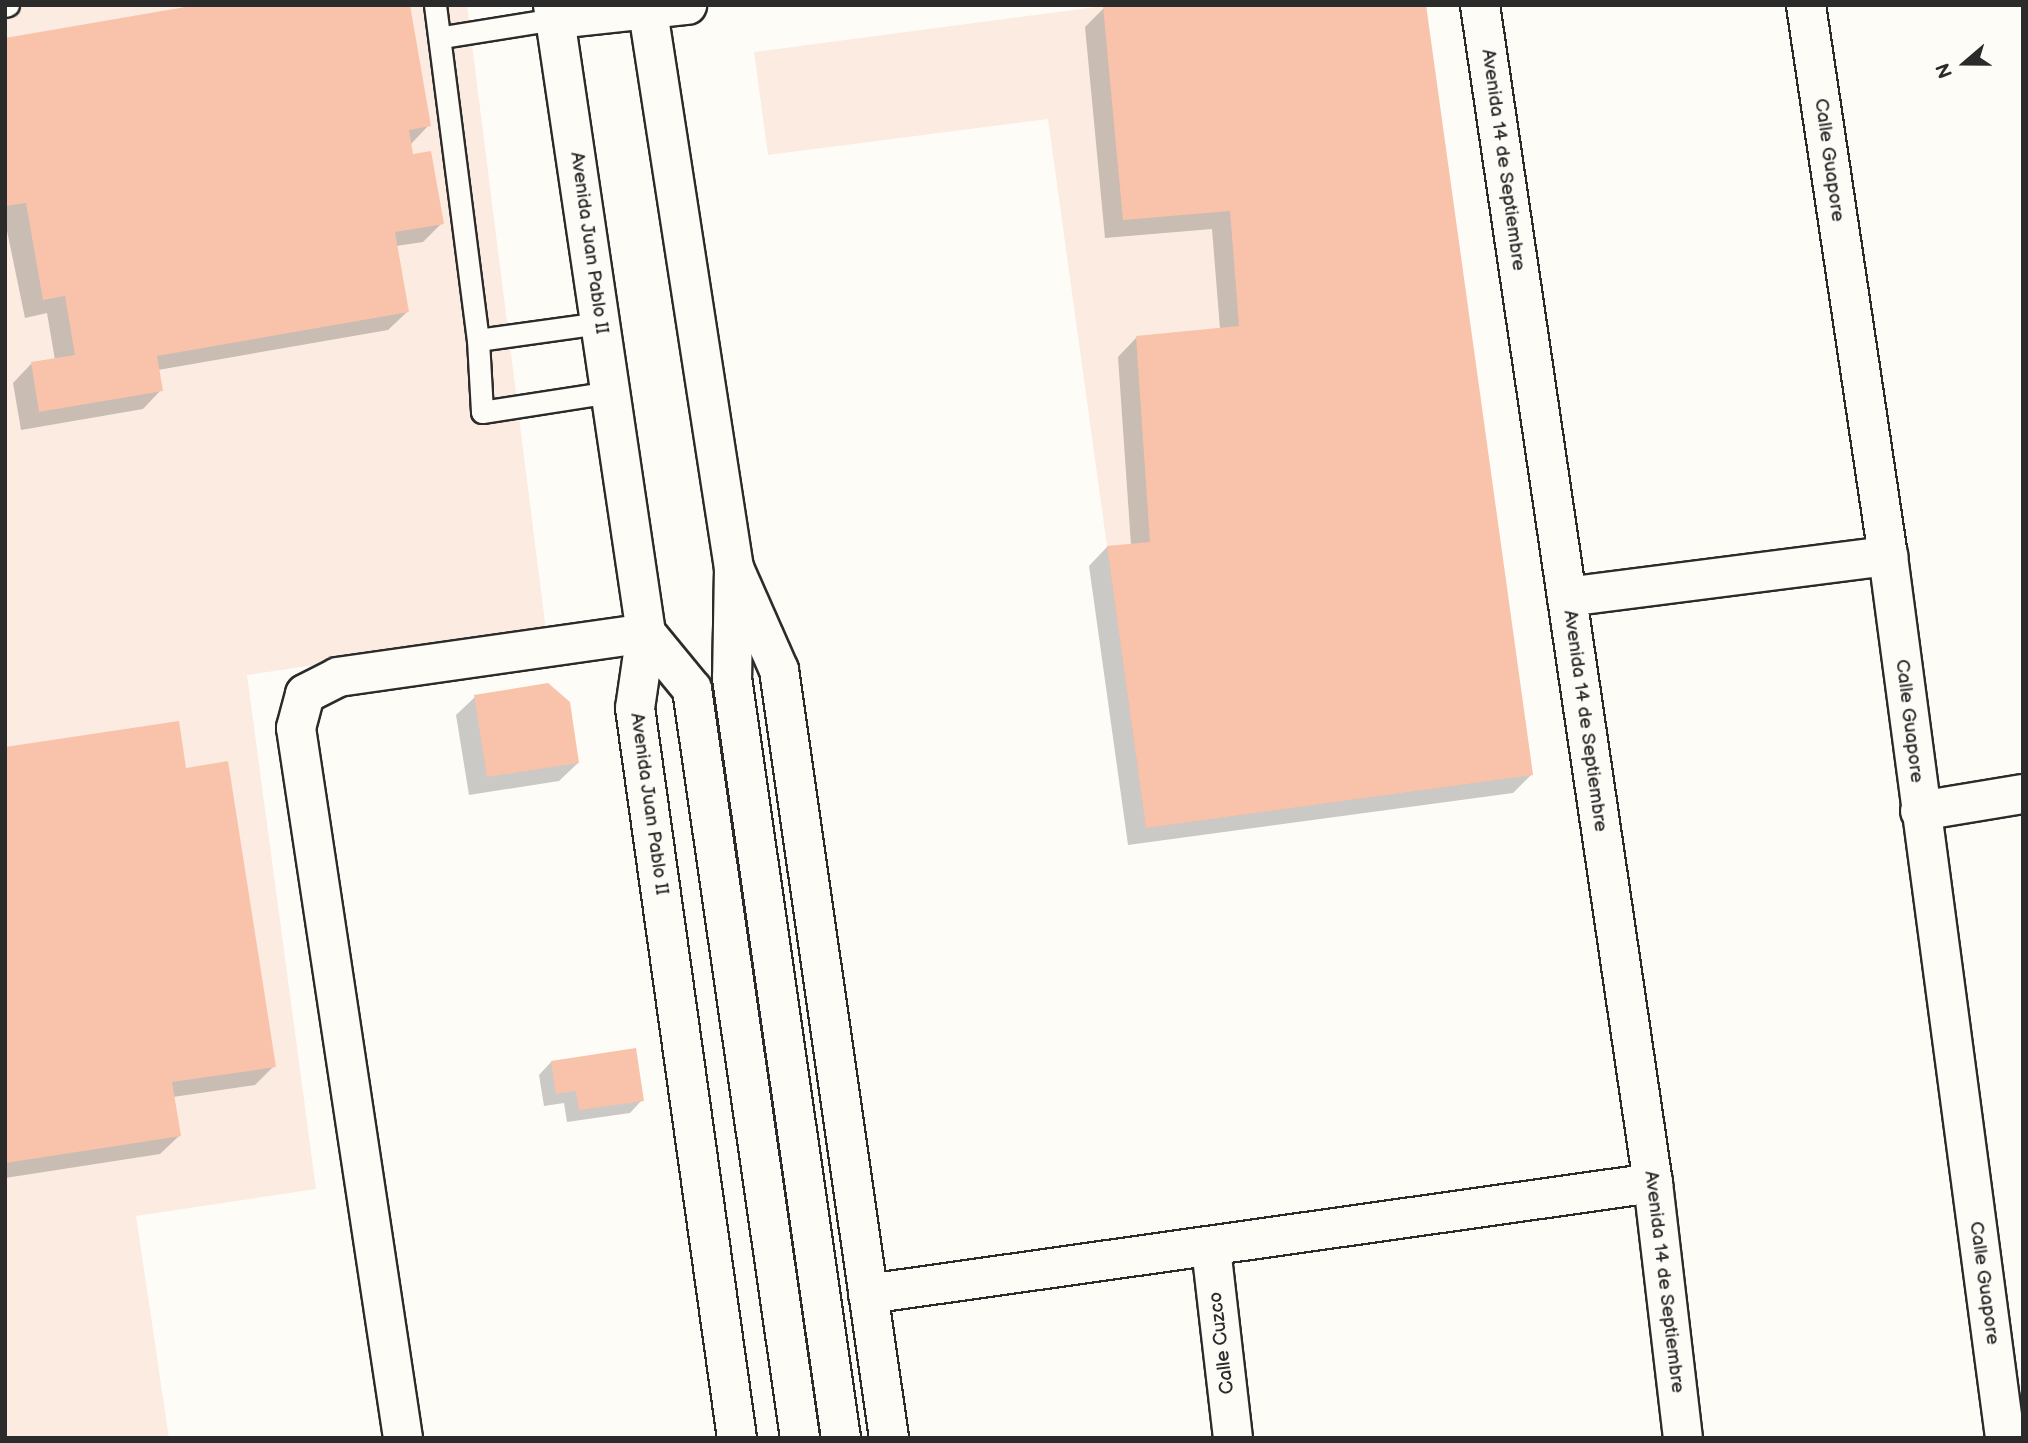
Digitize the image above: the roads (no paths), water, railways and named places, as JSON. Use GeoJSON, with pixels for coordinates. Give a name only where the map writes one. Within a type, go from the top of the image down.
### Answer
{"type":"FeatureCollection","features":[{"type":"Feature","properties":{"kind":"main road"},"geometry":{"type":"LineString","coordinates":[[555,12],[687,5]]}},
{"type":"Feature","properties":{"kind":"main road","name":"Avenida 14 de Septiembre"},"geometry":{"type":"LineString","coordinates":[[1480,5],[1653,1183],[1684,1438]]}},
{"type":"Feature","properties":{"kind":"main road","name":"Calle Guapore"},"geometry":{"type":"LineString","coordinates":[[1806,5],[1888,556],[2005,1438]]}},
{"type":"Feature","properties":{"kind":"main road"},"geometry":{"type":"LineString","coordinates":[[648,8],[734,568],[732,678],[841,1438]]}},
{"type":"Feature","properties":{"kind":"main road","name":"Avenida Juan Pablo II"},"geometry":{"type":"LineString","coordinates":[[555,12],[646,633],[635,708],[737,1438]]}},
{"type":"Feature","properties":{"kind":"main road"},"geometry":{"type":"LineString","coordinates":[[1567,597],[1888,556]]}},
{"type":"Feature","properties":{"kind":"main road"},"geometry":{"type":"LineString","coordinates":[[734,568],[779,670],[889,1438]]}},
{"type":"Feature","properties":{"kind":"main road"},"geometry":{"type":"LineString","coordinates":[[403,1438],[296,728],[305,694],[338,677],[646,633],[692,689],[800,1438]]}},
{"type":"Feature","properties":{"kind":"main road"},"geometry":{"type":"LineString","coordinates":[[1920,811],[2023,794]]}},
{"type":"Feature","properties":{"kind":"main road"},"geometry":{"type":"LineString","coordinates":[[868,1294],[1211,1248],[1653,1183]]}},
{"type":"Feature","properties":{"kind":"main road","name":"Calle Cuzco"},"geometry":{"type":"LineString","coordinates":[[1211,1248],[1233,1438]]}},
{"type":"Feature","properties":{"kind":"lane"},"geometry":{"type":"LineString","coordinates":[[435,5],[443,37],[478,340],[482,412],[611,392]]}},
{"type":"Feature","properties":{"kind":"lane"},"geometry":{"type":"LineString","coordinates":[[443,37],[555,12]]}},
{"type":"Feature","properties":{"kind":"lane"},"geometry":{"type":"LineString","coordinates":[[478,340],[601,323]]}}]}
